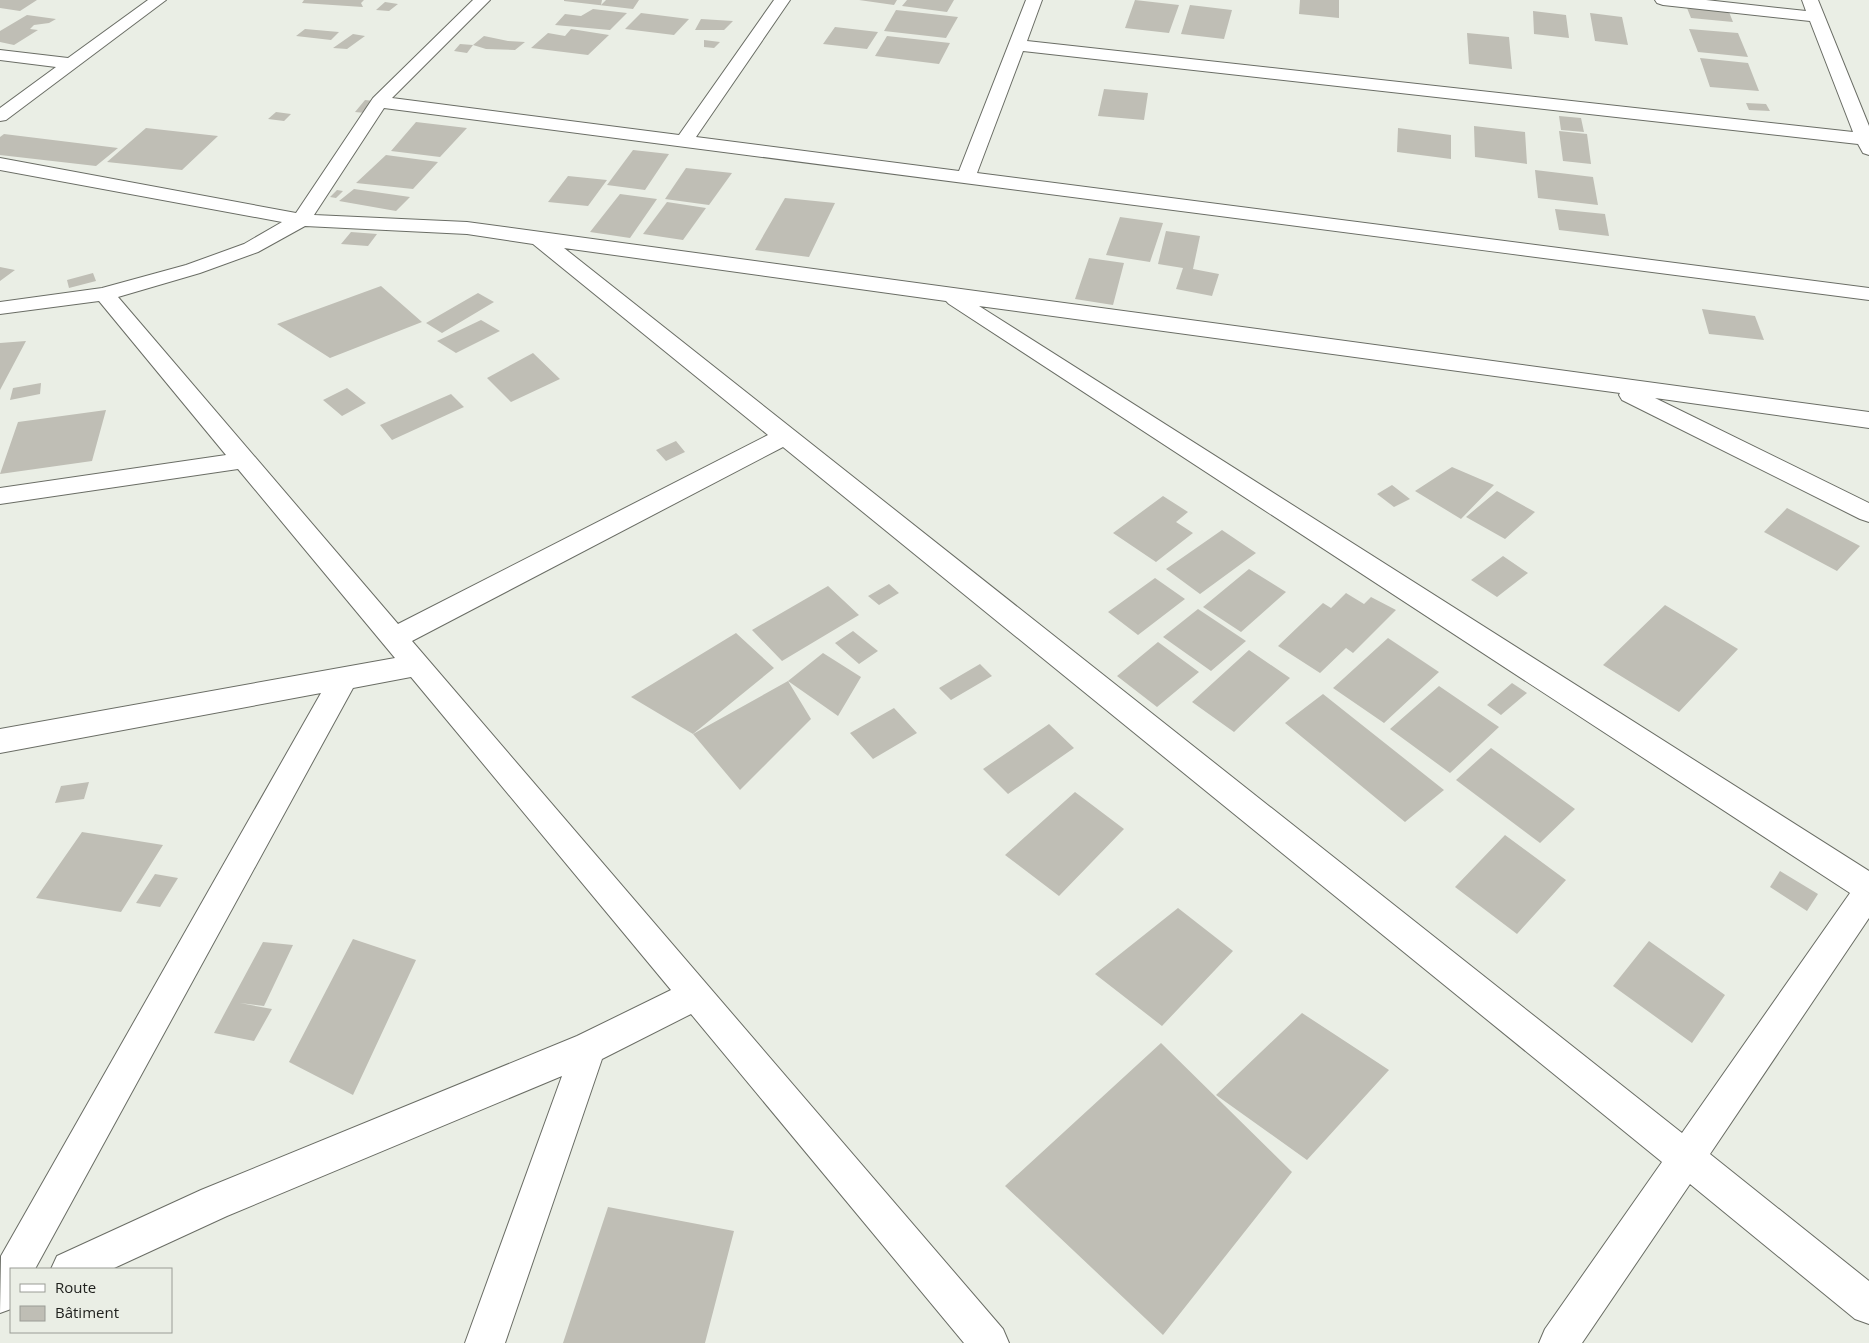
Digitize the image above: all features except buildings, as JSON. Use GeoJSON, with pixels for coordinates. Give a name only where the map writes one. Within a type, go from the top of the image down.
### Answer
{"type":"FeatureCollection","features":[{"type":"Feature","properties":{"kind":"street"},"geometry":{"type":"LineString","coordinates":[[0,116],[158,0]]}},
{"type":"Feature","properties":{"kind":"street"},"geometry":{"type":"LineString","coordinates":[[0,308],[104,294],[193,269],[251,248],[301,220],[379,102],[482,0]]}},
{"type":"Feature","properties":{"kind":"street"},"geometry":{"type":"LineString","coordinates":[[684,141],[782,0]]}},
{"type":"Feature","properties":{"kind":"street"},"geometry":{"type":"LineString","coordinates":[[966,178],[1034,0]]}},
{"type":"Feature","properties":{"kind":"street"},"geometry":{"type":"LineString","coordinates":[[1663,0],[1817,17]]}},
{"type":"Feature","properties":{"kind":"street"},"geometry":{"type":"LineString","coordinates":[[1016,45],[1867,144],[1810,0]]}},
{"type":"Feature","properties":{"kind":"street"},"geometry":{"type":"LineString","coordinates":[[0,55],[72,64]]}},
{"type":"Feature","properties":{"kind":"street"},"geometry":{"type":"LineString","coordinates":[[379,102],[1869,294]]}},
{"type":"Feature","properties":{"kind":"street"},"geometry":{"type":"LineString","coordinates":[[0,164],[301,220],[467,228],[1869,420]]}},
{"type":"Feature","properties":{"kind":"street"},"geometry":{"type":"LineString","coordinates":[[539,238],[1869,1305]]}},
{"type":"Feature","properties":{"kind":"street"},"geometry":{"type":"LineString","coordinates":[[104,294],[988,1343]]}},
{"type":"Feature","properties":{"kind":"street"},"geometry":{"type":"LineString","coordinates":[[949,295],[1869,888]]}},
{"type":"Feature","properties":{"kind":"street"},"geometry":{"type":"LineString","coordinates":[[1609,384],[1869,513]]}},
{"type":"Feature","properties":{"kind":"street"},"geometry":{"type":"LineString","coordinates":[[394,638],[785,436]]}},
{"type":"Feature","properties":{"kind":"street"},"geometry":{"type":"LineString","coordinates":[[0,496],[244,460]]}},
{"type":"Feature","properties":{"kind":"street"},"geometry":{"type":"LineString","coordinates":[[0,741],[418,665]]}},
{"type":"Feature","properties":{"kind":"street"},"geometry":{"type":"LineString","coordinates":[[15,1268],[344,678]]}},
{"type":"Feature","properties":{"kind":"street"},"geometry":{"type":"LineString","coordinates":[[1559,1343],[1869,892]]}},
{"type":"Feature","properties":{"kind":"street"},"geometry":{"type":"LineString","coordinates":[[72,1268],[214,1203],[589,1048],[695,995]]}},
{"type":"Feature","properties":{"kind":"street"},"geometry":{"type":"LineString","coordinates":[[485,1343],[589,1048]]}},
{"type":"Feature","properties":{"kind":"street"},"geometry":{"type":"LineString","coordinates":[[0,1294],[10,1276]]}}]}
